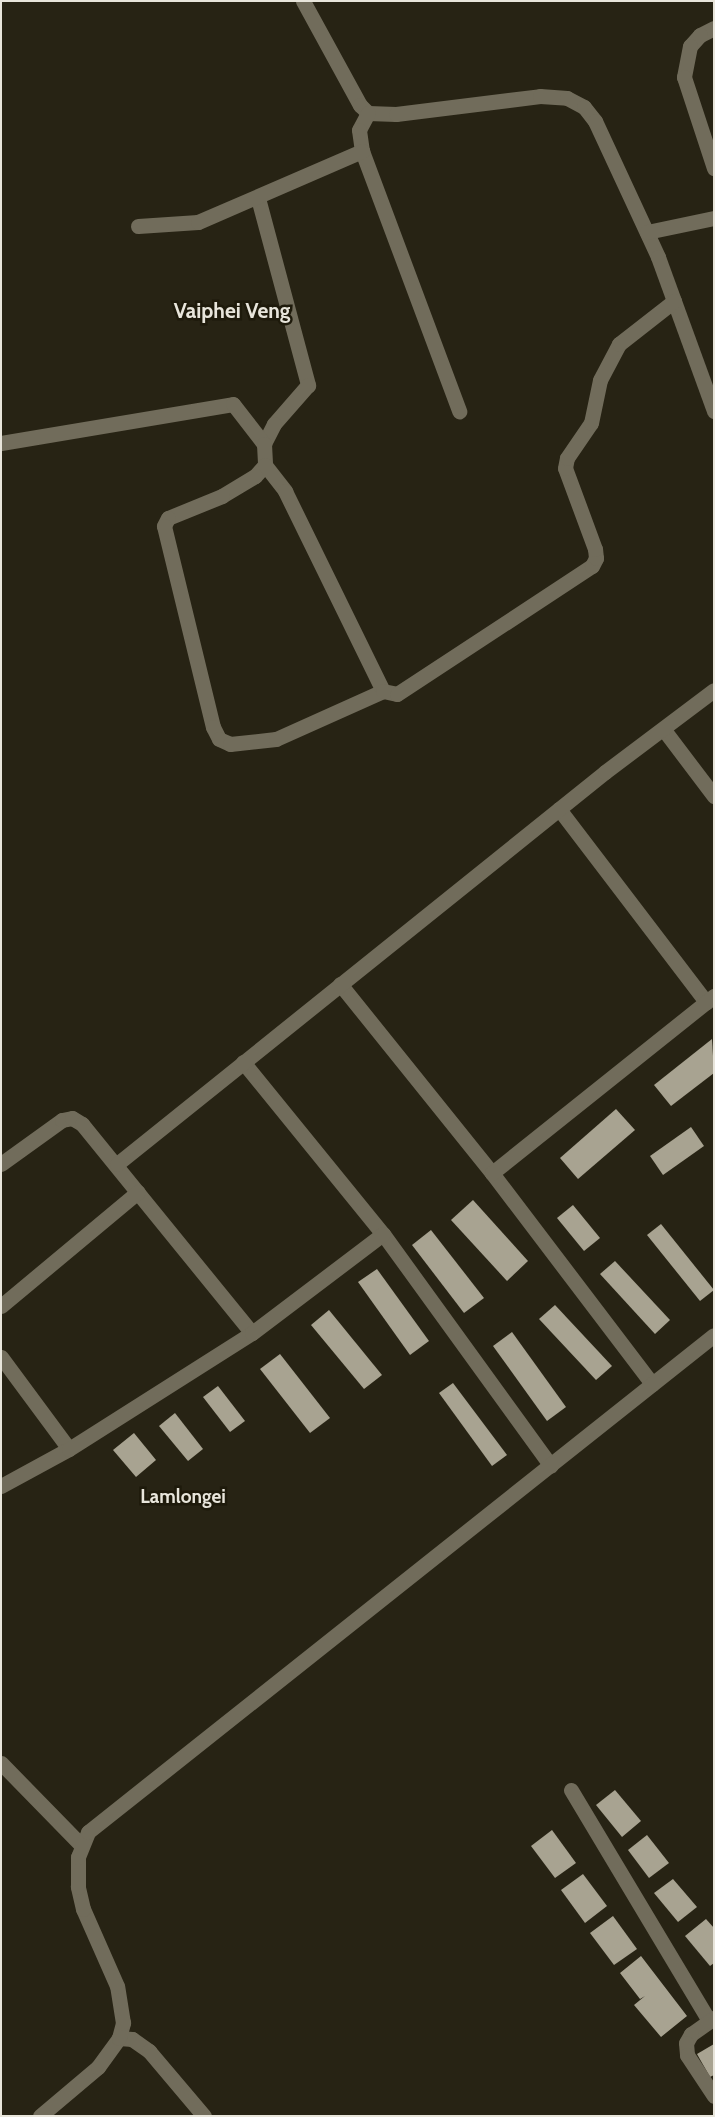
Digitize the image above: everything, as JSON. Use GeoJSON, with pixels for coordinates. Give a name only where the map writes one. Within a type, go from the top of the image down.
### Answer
{"type":"FeatureCollection","features":[{"type":"Feature","properties":{"kind":"street"},"geometry":{"type":"LineString","coordinates":[[304,1],[360,105],[368,113],[396,114],[540,96],[567,98],[584,107],[596,121],[647,232],[714,410]]}},
{"type":"Feature","properties":{"kind":"street"},"geometry":{"type":"LineString","coordinates":[[714,28],[700,35],[690,46],[684,77],[714,168]]}},
{"type":"Feature","properties":{"kind":"street"},"geometry":{"type":"LineString","coordinates":[[368,113],[359,130],[362,151],[459,411]]}},
{"type":"Feature","properties":{"kind":"street"},"geometry":{"type":"LineString","coordinates":[[138,226],[198,222],[258,198],[362,151]]}},
{"type":"Feature","properties":{"kind":"street"},"geometry":{"type":"LineString","coordinates":[[258,198],[308,386],[274,424],[264,444],[265,465],[285,491],[382,691]]}},
{"type":"Feature","properties":{"kind":"street"},"geometry":{"type":"LineString","coordinates":[[647,232],[714,218]]}},
{"type":"Feature","properties":{"kind":"street"},"geometry":{"type":"LineString","coordinates":[[265,465],[255,476],[222,496],[172,516],[165,522],[165,537],[213,727],[219,739],[230,744],[276,739],[382,691],[397,694],[420,682],[592,566],[596,558],[595,549],[565,468],[567,458],[592,423],[600,380],[619,344],[674,301]]}},
{"type":"Feature","properties":{"kind":"street"},"geometry":{"type":"LineString","coordinates":[[1,443],[233,404],[264,444]]}},
{"type":"Feature","properties":{"kind":"street"},"geometry":{"type":"LineString","coordinates":[[117,1164],[559,809],[714,690]]}},
{"type":"Feature","properties":{"kind":"street"},"geometry":{"type":"LineString","coordinates":[[664,730],[714,796]]}},
{"type":"Feature","properties":{"kind":"street"},"geometry":{"type":"LineString","coordinates":[[492,1174],[710,999],[559,809]]}},
{"type":"Feature","properties":{"kind":"street"},"geometry":{"type":"LineString","coordinates":[[340,984],[492,1174],[652,1384]]}},
{"type":"Feature","properties":{"kind":"street"},"geometry":{"type":"LineString","coordinates":[[243,1062],[383,1234],[551,1466]]}},
{"type":"Feature","properties":{"kind":"street"},"geometry":{"type":"LineString","coordinates":[[1,1164],[62,1120],[72,1118],[82,1124],[117,1164],[252,1333]]}},
{"type":"Feature","properties":{"kind":"street"},"geometry":{"type":"LineString","coordinates":[[1,1306],[138,1192]]}},
{"type":"Feature","properties":{"kind":"street"},"geometry":{"type":"LineString","coordinates":[[1,1486],[69,1449],[252,1333],[383,1234]]}},
{"type":"Feature","properties":{"kind":"street"},"geometry":{"type":"LineString","coordinates":[[40,2116],[98,2067],[119,2038],[123,2023],[117,1986],[83,1909],[78,1887],[81,1845],[99,1821],[551,1466],[714,1335]]}},
{"type":"Feature","properties":{"kind":"street"},"geometry":{"type":"LineString","coordinates":[[1,1357],[69,1449]]}},
{"type":"Feature","properties":{"kind":"street"},"geometry":{"type":"LineString","coordinates":[[1,1763],[81,1845]]}},
{"type":"Feature","properties":{"kind":"street"},"geometry":{"type":"LineString","coordinates":[[571,1790],[711,2019],[691,2034],[686,2043],[687,2055],[714,2096]]}},
{"type":"Feature","properties":{"kind":"street"},"geometry":{"type":"LineString","coordinates":[[119,2038],[132,2039],[150,2051],[204,2116]]}},
{"type":"Feature","properties":{"kind":"building"},"geometry":{"type":"Polygon","coordinates":[[[712,1039],[714,1073],[671,1106],[654,1085],[712,1039]]]}},
{"type":"Feature","properties":{"kind":"building"},"geometry":{"type":"Polygon","coordinates":[[[616,1109],[635,1130],[578,1179],[560,1158],[616,1109]]]}},
{"type":"Feature","properties":{"kind":"building"},"geometry":{"type":"Polygon","coordinates":[[[691,1127],[704,1146],[663,1175],[650,1156],[691,1127]]]}},
{"type":"Feature","properties":{"kind":"building"},"geometry":{"type":"Polygon","coordinates":[[[473,1200],[528,1261],[507,1281],[451,1220],[473,1200]]]}},
{"type":"Feature","properties":{"kind":"building"},"geometry":{"type":"Polygon","coordinates":[[[573,1205],[600,1238],[584,1251],[557,1218],[573,1205]]]}},
{"type":"Feature","properties":{"kind":"building"},"geometry":{"type":"Polygon","coordinates":[[[661,1224],[714,1290],[700,1301],[647,1235],[661,1224]]]}},
{"type":"Feature","properties":{"kind":"building"},"geometry":{"type":"Polygon","coordinates":[[[431,1230],[484,1298],[464,1313],[412,1245],[431,1230]]]}},
{"type":"Feature","properties":{"kind":"building"},"geometry":{"type":"Polygon","coordinates":[[[615,1261],[670,1320],[655,1334],[600,1274],[615,1261]]]}},
{"type":"Feature","properties":{"kind":"building"},"geometry":{"type":"Polygon","coordinates":[[[377,1269],[429,1341],[410,1355],[358,1282],[377,1269]]]}},
{"type":"Feature","properties":{"kind":"building"},"geometry":{"type":"Polygon","coordinates":[[[555,1305],[612,1366],[596,1380],[539,1319],[555,1305]]]}},
{"type":"Feature","properties":{"kind":"building"},"geometry":{"type":"Polygon","coordinates":[[[329,1310],[382,1375],[364,1389],[311,1325],[329,1310]]]}},
{"type":"Feature","properties":{"kind":"building"},"geometry":{"type":"Polygon","coordinates":[[[512,1332],[566,1407],[547,1421],[493,1346],[512,1332]]]}},
{"type":"Feature","properties":{"kind":"building"},"geometry":{"type":"Polygon","coordinates":[[[280,1354],[330,1418],[310,1433],[260,1369],[280,1354]]]}},
{"type":"Feature","properties":{"kind":"building"},"geometry":{"type":"Polygon","coordinates":[[[453,1383],[507,1455],[492,1466],[439,1393],[453,1383]]]}},
{"type":"Feature","properties":{"kind":"building"},"geometry":{"type":"Polygon","coordinates":[[[218,1386],[245,1421],[230,1432],[203,1397],[218,1386]]]}},
{"type":"Feature","properties":{"kind":"building"},"geometry":{"type":"Polygon","coordinates":[[[175,1413],[203,1449],[188,1461],[159,1426],[175,1413]]]}},
{"type":"Feature","properties":{"kind":"building"},"geometry":{"type":"Polygon","coordinates":[[[134,1433],[156,1460],[136,1477],[113,1450],[134,1433]]]}},
{"type":"Feature","properties":{"kind":"building"},"geometry":{"type":"Polygon","coordinates":[[[615,1790],[641,1821],[622,1837],[596,1805],[615,1790]]]}},
{"type":"Feature","properties":{"kind":"building"},"geometry":{"type":"Polygon","coordinates":[[[552,1830],[576,1863],[555,1878],[531,1846],[552,1830]]]}},
{"type":"Feature","properties":{"kind":"building"},"geometry":{"type":"Polygon","coordinates":[[[647,1835],[669,1863],[649,1878],[628,1850],[647,1835]]]}},
{"type":"Feature","properties":{"kind":"building"},"geometry":{"type":"Polygon","coordinates":[[[583,1874],[607,1906],[585,1923],[561,1890],[583,1874]]]}},
{"type":"Feature","properties":{"kind":"building"},"geometry":{"type":"Polygon","coordinates":[[[673,1879],[697,1907],[678,1922],[654,1893],[673,1879]]]}},
{"type":"Feature","properties":{"kind":"building"},"geometry":{"type":"Polygon","coordinates":[[[613,1916],[637,1949],[614,1965],[590,1933],[613,1916]]]}},
{"type":"Feature","properties":{"kind":"building"},"geometry":{"type":"Polygon","coordinates":[[[706,1919],[714,1928],[714,1963],[710,1966],[685,1936],[706,1919]]]}},
{"type":"Feature","properties":{"kind":"building"},"geometry":{"type":"Polygon","coordinates":[[[641,1956],[687,2016],[661,2037],[634,2005],[645,1996],[640,1999],[620,1973],[641,1956]]]}},
{"type":"Feature","properties":{"kind":"building"},"geometry":{"type":"Polygon","coordinates":[[[714,2044],[714,2075],[710,2077],[697,2054],[714,2044]]]}},
{"type":"Feature","properties":{"kind":"district","name":"Vaiphei Veng"},"geometry":{"type":"Point","coordinates":[232,311]}},
{"type":"Feature","properties":{"kind":"district","name":"Lamlongei"},"geometry":{"type":"Point","coordinates":[183,1497]}}]}
